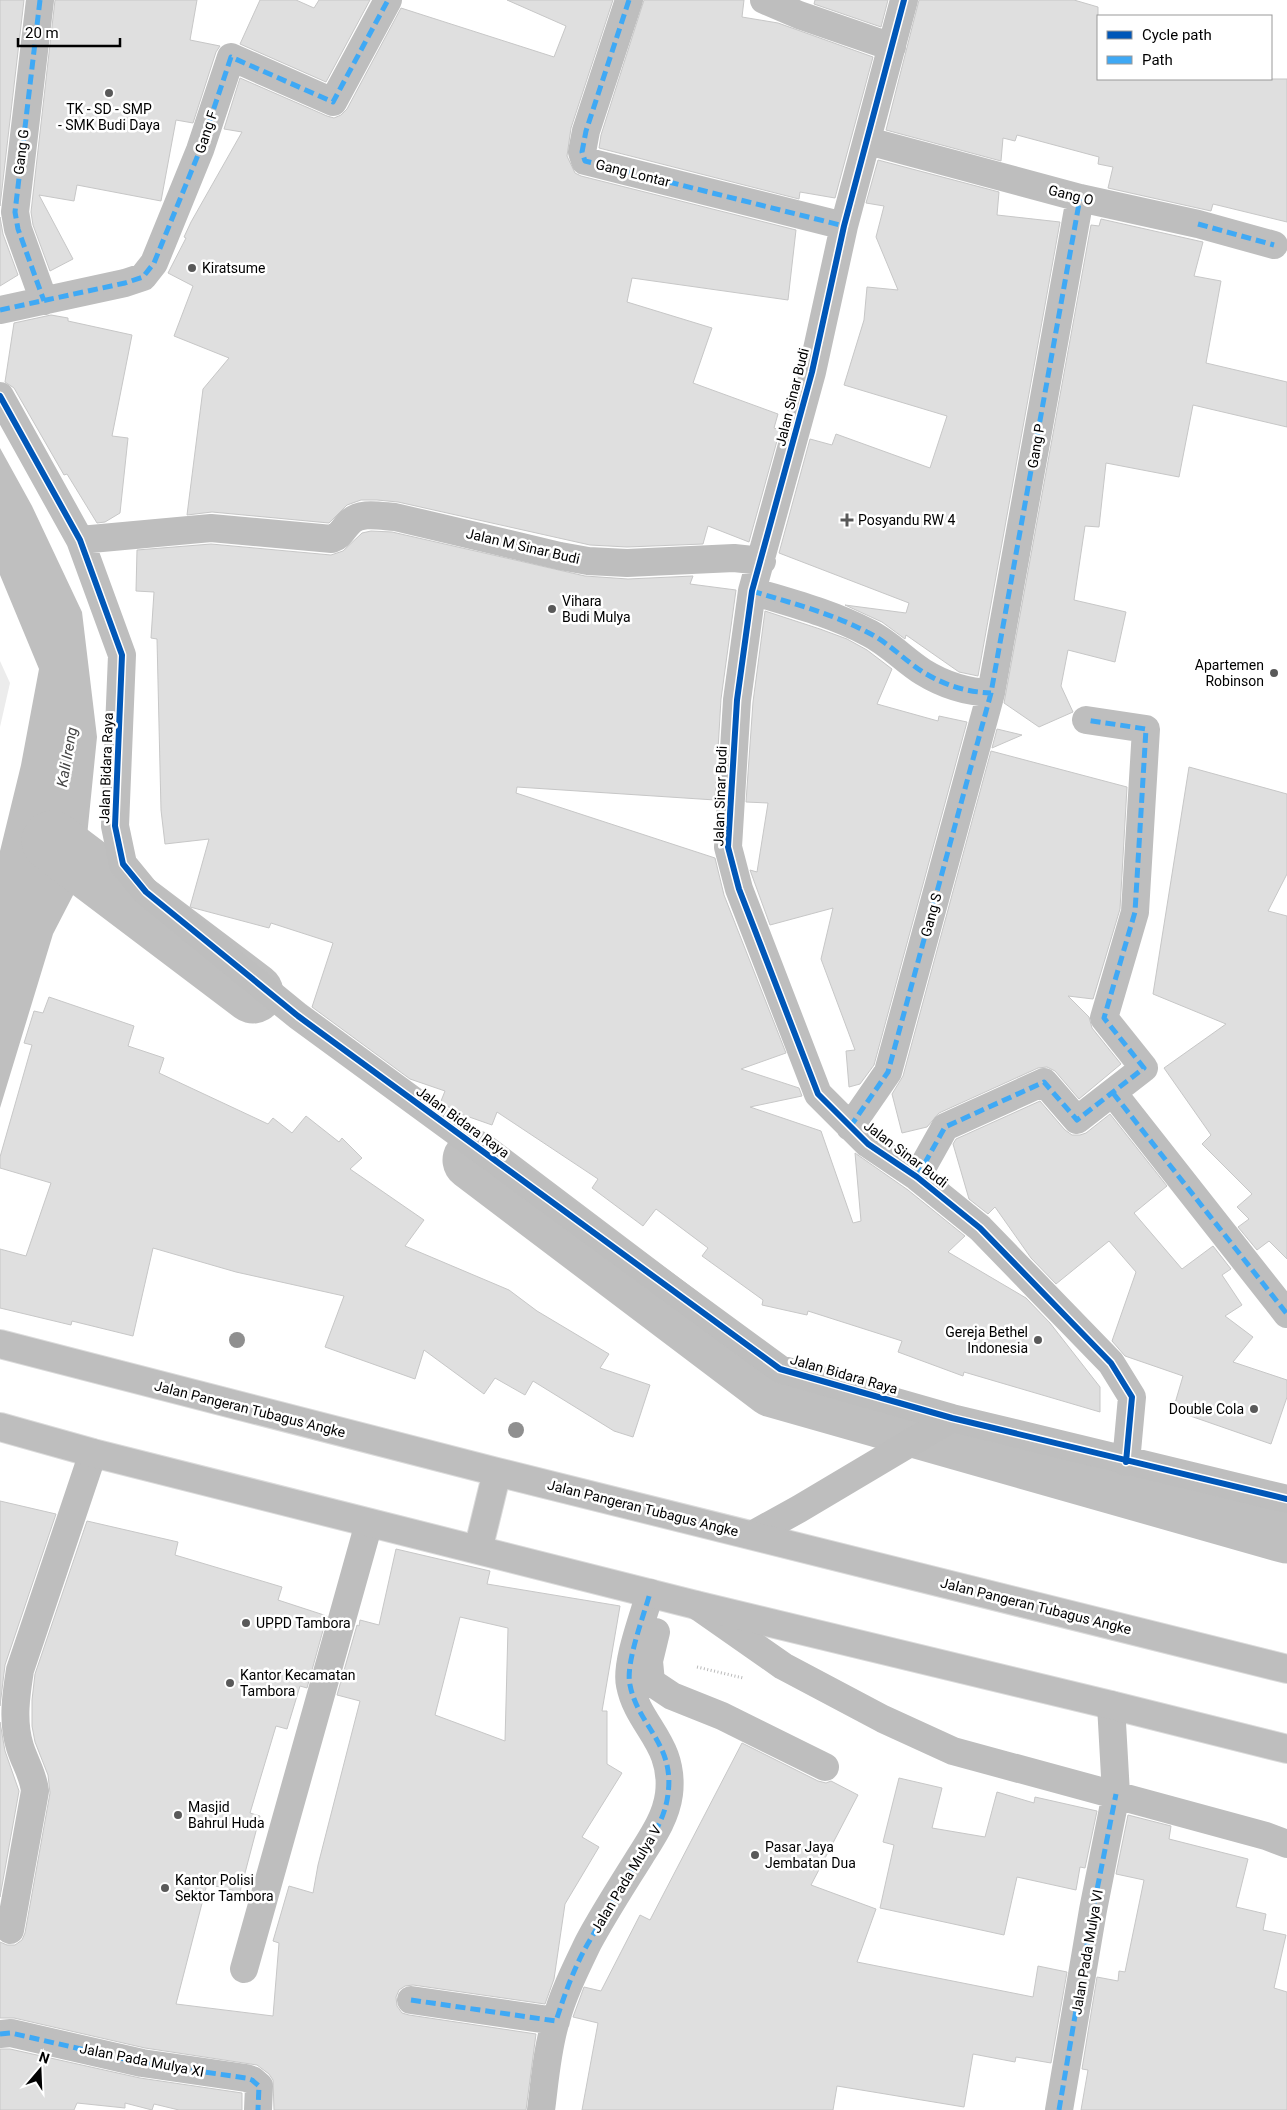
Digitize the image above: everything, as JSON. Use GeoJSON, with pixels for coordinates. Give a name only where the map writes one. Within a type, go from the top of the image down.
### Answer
{"type":"FeatureCollection","features":[{"type":"Feature","properties":{"kind":"street","name":"Gang G"},"geometry":{"type":"LineString","coordinates":[[40,0],[15,212],[18,229],[44,300]]}},
{"type":"Feature","properties":{"kind":"street","name":"Gang F"},"geometry":{"type":"LineString","coordinates":[[0,310],[143,277],[154,263],[200,150],[231,57],[333,102],[388,0]]}},
{"type":"Feature","properties":{"kind":"street","name":"Gang Lontar"},"geometry":{"type":"LineString","coordinates":[[629,0],[586,131],[582,152],[586,160],[844,226]]}},
{"type":"Feature","properties":{"kind":"street"},"geometry":{"type":"LineString","coordinates":[[764,0],[799,16],[892,47]]}},
{"type":"Feature","properties":{"kind":"street","name":"Jalan Sinar Budi"},"geometry":{"type":"LineString","coordinates":[[904,0],[844,226],[812,372],[752,592],[737,700],[728,847],[739,889],[818,1094],[868,1144],[917,1177],[980,1228],[1112,1364],[1132,1397],[1126,1462]]}},
{"type":"Feature","properties":{"kind":"street","name":"Gang O"},"geometry":{"type":"LineString","coordinates":[[868,141],[1080,198],[1198,224],[1274,245]]}},
{"type":"Feature","properties":{"kind":"street","name":"Gang P"},"geometry":{"type":"LineString","coordinates":[[991,693],[1080,198]]}},
{"type":"Feature","properties":{"kind":"street","name":"Jalan Bidara Raya"},"geometry":{"type":"LineString","coordinates":[[0,396],[80,540],[122,655],[115,826],[123,864],[146,892],[298,1016],[780,1369],[943,1423],[1287,1499]]}},
{"type":"Feature","properties":{"kind":"street","name":"Jalan M Sinar Budi"},"geometry":{"type":"LineString","coordinates":[[80,540],[212,528],[325,538],[337,537],[350,522],[362,516],[395,517],[588,561],[627,563],[734,558],[762,561]]}},
{"type":"Feature","properties":{"kind":"street"},"geometry":{"type":"LineString","coordinates":[[752,592],[834,617],[869,632],[922,672],[947,685],[969,691],[991,693]]}},
{"type":"Feature","properties":{"kind":"street","name":"Gang S"},"geometry":{"type":"LineString","coordinates":[[850,1127],[888,1072],[991,693]]}},
{"type":"Feature","properties":{"kind":"street"},"geometry":{"type":"LineString","coordinates":[[917,1177],[945,1127],[1044,1082],[1077,1120],[1144,1068],[1104,1018],[1135,912],[1146,729],[1086,720]]}},
{"type":"Feature","properties":{"kind":"street"},"geometry":{"type":"LineString","coordinates":[[1113,1093],[1287,1314]]}},
{"type":"Feature","properties":{"kind":"street","name":"Jalan Pangeran Tubagus Angke"},"geometry":{"type":"LineString","coordinates":[[0,1344],[498,1472],[1287,1668]]}},
{"type":"Feature","properties":{"kind":"street"},"geometry":{"type":"LineString","coordinates":[[752,1535],[943,1423]]}},
{"type":"Feature","properties":{"kind":"street"},"geometry":{"type":"LineString","coordinates":[[0,1427],[696,1605],[1287,1749]]}},
{"type":"Feature","properties":{"kind":"street"},"geometry":{"type":"LineString","coordinates":[[10,1930],[35,1791],[34,1778],[20,1746],[15,1698],[20,1670],[93,1452]]}},
{"type":"Feature","properties":{"kind":"street"},"geometry":{"type":"LineString","coordinates":[[478,1550],[498,1472]]}},
{"type":"Feature","properties":{"kind":"street"},"geometry":{"type":"LineString","coordinates":[[244,1969],[370,1523]]}},
{"type":"Feature","properties":{"kind":"street"},"geometry":{"type":"LineString","coordinates":[[658,1595],[648,1661],[651,1682],[672,1696],[722,1716],[825,1768]]}},
{"type":"Feature","properties":{"kind":"street","name":"Jalan Pada Mulya V"},"geometry":{"type":"LineString","coordinates":[[541,2110],[556,2021],[568,1986],[589,1942],[662,1821],[668,1794],[668,1768],[660,1742],[636,1703],[629,1684],[631,1662],[658,1595]]}},
{"type":"Feature","properties":{"kind":"street"},"geometry":{"type":"LineString","coordinates":[[696,1605],[783,1666],[883,1719],[954,1751],[1116,1794],[1266,1836],[1287,1844]]}},
{"type":"Feature","properties":{"kind":"street","name":"Jalan Pada Mulya VI"},"geometry":{"type":"LineString","coordinates":[[1059,2110],[1093,1910],[1116,1794],[1111,1705]]}},
{"type":"Feature","properties":{"kind":"street"},"geometry":{"type":"LineString","coordinates":[[411,2000],[556,2021]]}},
{"type":"Feature","properties":{"kind":"street","name":"Jalan Pada Mulya XI"},"geometry":{"type":"LineString","coordinates":[[0,2034],[11,2033],[142,2063],[246,2078],[252,2080],[258,2086],[258,2110]]}},
{"type":"Feature","properties":{"kind":"path"},"geometry":{"type":"LineString","coordinates":[[697,1667],[745,1678]]}},
{"type":"Feature","properties":{"kind":"shaded area"},"geometry":{"type":"Polygon","coordinates":[[[0,661],[10,683],[0,727],[0,661]]]}},
{"type":"Feature","properties":{"kind":"water","name":"Kali Ireng"},"geometry":{"type":"Polygon","coordinates":[[[0,448],[32,506],[82,612],[97,737],[83,876],[53,934],[0,1108],[0,851],[21,765],[39,669],[0,575],[0,448]]]}},
{"type":"Feature","properties":{"kind":"building"},"geometry":{"type":"Polygon","coordinates":[[[0,0],[24,0],[0,206],[0,0]]]}},
{"type":"Feature","properties":{"kind":"building","name":"TK - SD - SMP - SMK Budi Daya"},"geometry":{"type":"Polygon","coordinates":[[[55,0],[197,0],[190,40],[220,46],[216,52],[193,123],[176,120],[161,201],[77,185],[74,201],[39,195],[73,259],[50,271],[33,225],[31,212],[55,0]]]}},
{"type":"Feature","properties":{"kind":"building"},"geometry":{"type":"Polygon","coordinates":[[[260,0],[296,0],[314,8],[319,0],[370,0],[326,82],[240,44],[260,0]]]}},
{"type":"Feature","properties":{"kind":"building"},"geometry":{"type":"Polygon","coordinates":[[[507,0],[613,0],[571,128],[567,156],[575,173],[796,230],[788,300],[632,278],[627,302],[712,328],[693,383],[778,414],[774,428],[780,430],[749,542],[708,526],[703,544],[627,547],[590,545],[398,502],[377,500],[361,500],[347,505],[329,523],[212,512],[187,515],[203,389],[229,358],[174,336],[193,286],[168,273],[186,238],[184,237],[191,222],[242,132],[224,129],[240,78],[327,116],[334,118],[341,115],[347,109],[401,8],[554,57],[566,26],[507,0]]]}},
{"type":"Feature","properties":{"kind":"building"},"geometry":{"type":"Polygon","coordinates":[[[644,0],[744,0],[742,17],[778,23],[873,57],[835,198],[800,192],[799,199],[599,148],[601,135],[644,0]]]}},
{"type":"Feature","properties":{"kind":"building"},"geometry":{"type":"Polygon","coordinates":[[[815,0],[888,0],[881,27],[814,4],[815,0]]]}},
{"type":"Feature","properties":{"kind":"building"},"geometry":{"type":"Polygon","coordinates":[[[919,0],[1074,0],[1098,7],[1097,80],[1287,79],[1287,222],[1213,204],[1211,211],[1108,188],[1113,167],[1098,164],[1099,157],[1017,135],[1015,141],[1003,138],[1001,161],[886,130],[919,0]]]}},
{"type":"Feature","properties":{"kind":"building"},"geometry":{"type":"Polygon","coordinates":[[[878,160],[999,192],[997,215],[1060,222],[978,676],[959,672],[906,635],[905,639],[882,622],[845,605],[906,613],[909,603],[779,553],[810,439],[832,445],[836,434],[930,468],[947,416],[844,385],[864,320],[867,287],[898,290],[876,237],[884,206],[866,203],[878,160]]]}},
{"type":"Feature","properties":{"kind":"building"},"geometry":{"type":"Polygon","coordinates":[[[0,217],[3,234],[18,275],[0,286],[0,217]]]}},
{"type":"Feature","properties":{"kind":"building"},"geometry":{"type":"Polygon","coordinates":[[[1101,219],[1203,242],[1194,276],[1221,281],[1206,363],[1287,382],[1287,427],[1193,405],[1179,477],[1106,463],[1099,527],[1085,526],[1074,600],[1126,612],[1115,662],[1068,650],[1061,686],[1073,712],[1039,727],[1004,703],[1091,225],[1099,226],[1101,219]]]}},
{"type":"Feature","properties":{"kind":"building"},"geometry":{"type":"Polygon","coordinates":[[[51,315],[68,318],[68,321],[132,335],[112,436],[128,438],[120,513],[105,522],[97,523],[67,474],[64,475],[14,388],[5,382],[14,323],[51,315]]]}},
{"type":"Feature","properties":{"kind":"building"},"geometry":{"type":"Polygon","coordinates":[[[371,531],[392,532],[585,576],[628,579],[693,576],[690,584],[736,590],[721,699],[715,800],[517,787],[516,793],[715,858],[724,895],[786,1053],[741,1069],[799,1088],[802,1096],[750,1107],[821,1131],[853,1223],[861,1221],[855,1153],[908,1190],[965,1236],[948,1252],[1026,1298],[1050,1323],[1100,1387],[1100,1412],[964,1372],[963,1376],[898,1352],[902,1341],[808,1311],[807,1315],[762,1305],[763,1300],[702,1256],[708,1248],[656,1209],[643,1226],[592,1188],[598,1179],[497,1112],[492,1125],[455,1112],[441,1101],[445,1091],[410,1079],[312,1007],[333,943],[271,923],[269,928],[190,907],[209,839],[165,844],[161,810],[157,639],[151,638],[154,592],[136,591],[137,550],[211,544],[331,555],[343,551],[362,533],[371,531]]]}},
{"type":"Feature","properties":{"kind":"building"},"geometry":{"type":"Polygon","coordinates":[[[765,611],[847,639],[867,650],[892,669],[877,704],[938,721],[939,716],[967,722],[874,1065],[860,1084],[849,1087],[846,1051],[855,1050],[821,959],[833,908],[770,925],[750,870],[757,872],[768,803],[746,802],[753,702],[765,611]]]}},
{"type":"Feature","properties":{"kind":"building"},"geometry":{"type":"Polygon","coordinates":[[[997,729],[1022,735],[992,748],[997,729]]]}},
{"type":"Feature","properties":{"kind":"building"},"geometry":{"type":"Polygon","coordinates":[[[991,751],[1127,787],[1120,909],[1093,999],[1068,996],[1089,1017],[1092,1028],[1121,1064],[1079,1099],[1055,1071],[1047,1067],[1038,1068],[939,1113],[927,1127],[902,1133],[892,1094],[903,1076],[991,751]]]}},
{"type":"Feature","properties":{"kind":"building"},"geometry":{"type":"Polygon","coordinates":[[[1189,767],[1287,794],[1287,874],[1268,911],[1287,916],[1287,1259],[1269,1241],[1257,1250],[1238,1227],[1249,1219],[1237,1207],[1252,1194],[1202,1144],[1211,1135],[1164,1068],[1226,1024],[1153,994],[1189,767]]]}},
{"type":"Feature","properties":{"kind":"building"},"geometry":{"type":"Polygon","coordinates":[[[49,997],[134,1026],[128,1046],[164,1058],[159,1073],[268,1124],[273,1118],[292,1133],[306,1116],[339,1142],[342,1138],[362,1158],[350,1169],[424,1220],[405,1246],[509,1290],[537,1311],[609,1354],[600,1368],[650,1385],[633,1437],[614,1431],[533,1381],[525,1395],[495,1378],[484,1394],[424,1350],[415,1379],[325,1347],[344,1296],[236,1272],[153,1248],[133,1336],[72,1321],[71,1325],[0,1308],[0,1249],[26,1256],[51,1183],[0,1168],[0,1157],[32,1045],[24,1043],[34,1011],[43,1013],[49,997]]]}},
{"type":"Feature","properties":{"kind":"building"},"geometry":{"type":"Polygon","coordinates":[[[1040,1101],[1065,1130],[1072,1135],[1086,1133],[1110,1114],[1167,1186],[1134,1213],[1182,1269],[1213,1246],[1231,1269],[1222,1275],[1242,1305],[1225,1316],[1253,1337],[1233,1362],[1287,1380],[1287,1397],[1271,1444],[1173,1410],[1183,1376],[1125,1356],[1112,1341],[1136,1272],[1109,1241],[1056,1284],[1031,1258],[995,1207],[988,1214],[969,1199],[953,1144],[956,1139],[1040,1101]]]}},
{"type":"Feature","properties":{"kind":"building"},"geometry":{"type":"Polygon","coordinates":[[[0,1501],[56,1514],[5,1665],[0,1706],[0,1501]]]}},
{"type":"Feature","properties":{"kind":"building"},"geometry":{"type":"Polygon","coordinates":[[[87,1521],[178,1542],[175,1555],[282,1587],[278,1600],[327,1616],[307,1688],[300,1686],[287,1729],[276,1726],[250,1813],[260,1816],[240,1892],[207,1884],[176,2004],[273,2016],[279,1943],[273,1941],[289,1886],[313,1893],[318,1865],[360,1701],[337,1695],[360,1620],[379,1625],[396,1549],[490,1571],[487,1584],[620,1606],[602,1711],[607,1711],[607,1764],[622,1773],[582,1837],[599,1847],[565,1904],[554,1979],[545,2004],[413,1985],[405,1986],[399,1990],[396,1997],[397,2006],[402,2013],[409,2015],[536,2034],[526,2110],[274,2110],[273,2080],[269,2074],[257,2065],[145,2048],[14,2018],[0,2018],[0,1942],[7,1945],[15,1945],[22,1940],[25,1933],[50,1793],[48,1775],[35,1742],[32,1726],[35,1674],[87,1521]],[[460,1617],[435,1715],[505,1741],[508,1628],[460,1617]]]}},
{"type":"Feature","properties":{"kind":"building"},"geometry":{"type":"Polygon","coordinates":[[[0,1722],[5,1751],[19,1791],[0,1897],[0,1722]]]}},
{"type":"Feature","properties":{"kind":"building"},"geometry":{"type":"Polygon","coordinates":[[[742,1743],[818,1781],[826,1783],[831,1781],[858,1795],[811,1885],[876,1909],[857,1962],[1033,1997],[1038,1966],[1067,1972],[1051,2063],[1016,2057],[1015,2062],[973,2054],[964,2107],[837,2086],[833,2110],[582,2110],[598,2023],[573,2017],[584,1987],[601,1991],[640,1915],[650,1920],[742,1743]]]}},
{"type":"Feature","properties":{"kind":"building"},"geometry":{"type":"Polygon","coordinates":[[[899,1778],[942,1788],[932,1828],[985,1837],[997,1792],[1034,1803],[1035,1797],[1097,1811],[1085,1868],[1080,1867],[1076,1890],[1017,1877],[1004,1935],[880,1908],[894,1845],[883,1842],[899,1778]]]}},
{"type":"Feature","properties":{"kind":"building"},"geometry":{"type":"Polygon","coordinates":[[[1128,1815],[1171,1826],[1169,1839],[1248,1859],[1236,1907],[1266,1914],[1263,1930],[1286,1935],[1274,1988],[1287,1992],[1287,2110],[1081,2110],[1088,2070],[1082,2069],[1097,1977],[1118,1981],[1119,1971],[1125,1972],[1144,1880],[1116,1874],[1128,1815]]]}},
{"type":"Feature","properties":{"kind":"building"},"geometry":{"type":"Polygon","coordinates":[[[0,2049],[10,2049],[140,2078],[242,2093],[242,2110],[179,2110],[154,2104],[152,2110],[125,2103],[125,2108],[77,2103],[74,2110],[0,2110],[0,2049]]]}},
{"type":"Feature","properties":{"kind":"waterway"},"geometry":{"type":"LineString","coordinates":[[52,841],[253,993]]}},
{"type":"Feature","properties":{"kind":"waterway"},"geometry":{"type":"LineString","coordinates":[[473,1160],[773,1387],[1287,1533]]}},
{"type":"Feature","properties":{"kind":"marked path"},"geometry":{"type":"LineString","coordinates":[[40,0],[15,212],[18,229],[44,301]]}},
{"type":"Feature","properties":{"kind":"marked path"},"geometry":{"type":"LineString","coordinates":[[0,310],[125,283],[143,277],[154,263],[200,150],[231,57],[333,102],[388,0]]}},
{"type":"Feature","properties":{"kind":"marked path"},"geometry":{"type":"LineString","coordinates":[[629,0],[586,131],[582,152],[585,161],[844,226]]}},
{"type":"Feature","properties":{"kind":"marked path"},"geometry":{"type":"LineString","coordinates":[[850,1127],[888,1072],[991,693],[1080,198]]}},
{"type":"Feature","properties":{"kind":"marked path"},"geometry":{"type":"LineString","coordinates":[[1198,224],[1274,245]]}},
{"type":"Feature","properties":{"kind":"marked path"},"geometry":{"type":"LineString","coordinates":[[752,591],[811,609],[853,625],[875,636],[923,672],[939,681],[964,689],[991,693]]}},
{"type":"Feature","properties":{"kind":"marked path"},"geometry":{"type":"LineString","coordinates":[[917,1177],[945,1127],[1044,1082],[1077,1120],[1144,1068],[1104,1018],[1135,912],[1146,729],[1086,720]]}},
{"type":"Feature","properties":{"kind":"marked path"},"geometry":{"type":"LineString","coordinates":[[1113,1093],[1287,1314]]}},
{"type":"Feature","properties":{"kind":"marked path"},"geometry":{"type":"LineString","coordinates":[[411,2000],[556,2021],[580,1959],[601,1920],[652,1838],[664,1812],[668,1794],[669,1777],[666,1762],[655,1736],[634,1699],[629,1676],[633,1652],[650,1593]]}},
{"type":"Feature","properties":{"kind":"marked path"},"geometry":{"type":"LineString","coordinates":[[1059,2110],[1093,1910],[1116,1794]]}},
{"type":"Feature","properties":{"kind":"marked path"},"geometry":{"type":"LineString","coordinates":[[0,2034],[11,2033],[142,2063],[246,2078],[259,2086],[258,2110]]}},
{"type":"Feature","properties":{"kind":"cycle path"},"geometry":{"type":"LineString","coordinates":[[904,0],[844,226],[812,372],[752,591],[737,700],[728,847],[739,889],[818,1094],[868,1144],[917,1177],[980,1228],[1111,1363],[1132,1397],[1126,1462]]}},
{"type":"Feature","properties":{"kind":"cycle path"},"geometry":{"type":"LineString","coordinates":[[0,396],[80,540],[122,655],[115,826],[123,864],[146,892],[298,1016],[780,1369],[952,1418],[1287,1499]]}},
{"type":"Feature","properties":{"kind":"place","name":"TK - SD - SMP - SMK Budi Daya"},"geometry":{"type":"Point","coordinates":[109,93]}},
{"type":"Feature","properties":{"kind":"place","name":"Kiratsume"},"geometry":{"type":"Point","coordinates":[192,268]}},
{"type":"Feature","properties":{"kind":"place","name":"Posyandu RW 4"},"geometry":{"type":"Point","coordinates":[847,520]}},
{"type":"Feature","properties":{"kind":"place","name":"Vihara Budi Mulya"},"geometry":{"type":"Point","coordinates":[552,609]}},
{"type":"Feature","properties":{"kind":"place","name":"Apartemen Robinson"},"geometry":{"type":"Point","coordinates":[1274,673]}},
{"type":"Feature","properties":{"kind":"place","name":"Gereja Bethel Indonesia"},"geometry":{"type":"Point","coordinates":[1038,1340]}},
{"type":"Feature","properties":{"kind":"place","name":"Double Cola"},"geometry":{"type":"Point","coordinates":[1254,1409]}},
{"type":"Feature","properties":{"kind":"place","name":"UPPD Tambora"},"geometry":{"type":"Point","coordinates":[246,1623]}},
{"type":"Feature","properties":{"kind":"place","name":"Kantor Kecamatan Tambora"},"geometry":{"type":"Point","coordinates":[230,1683]}},
{"type":"Feature","properties":{"kind":"place","name":"Masjid Bahrul Huda"},"geometry":{"type":"Point","coordinates":[178,1815]}},
{"type":"Feature","properties":{"kind":"place","name":"Pasar Jaya Jembatan Dua"},"geometry":{"type":"Point","coordinates":[755,1855]}},
{"type":"Feature","properties":{"kind":"place","name":"Kantor Polisi Sektor Tambora"},"geometry":{"type":"Point","coordinates":[165,1888]}}]}
